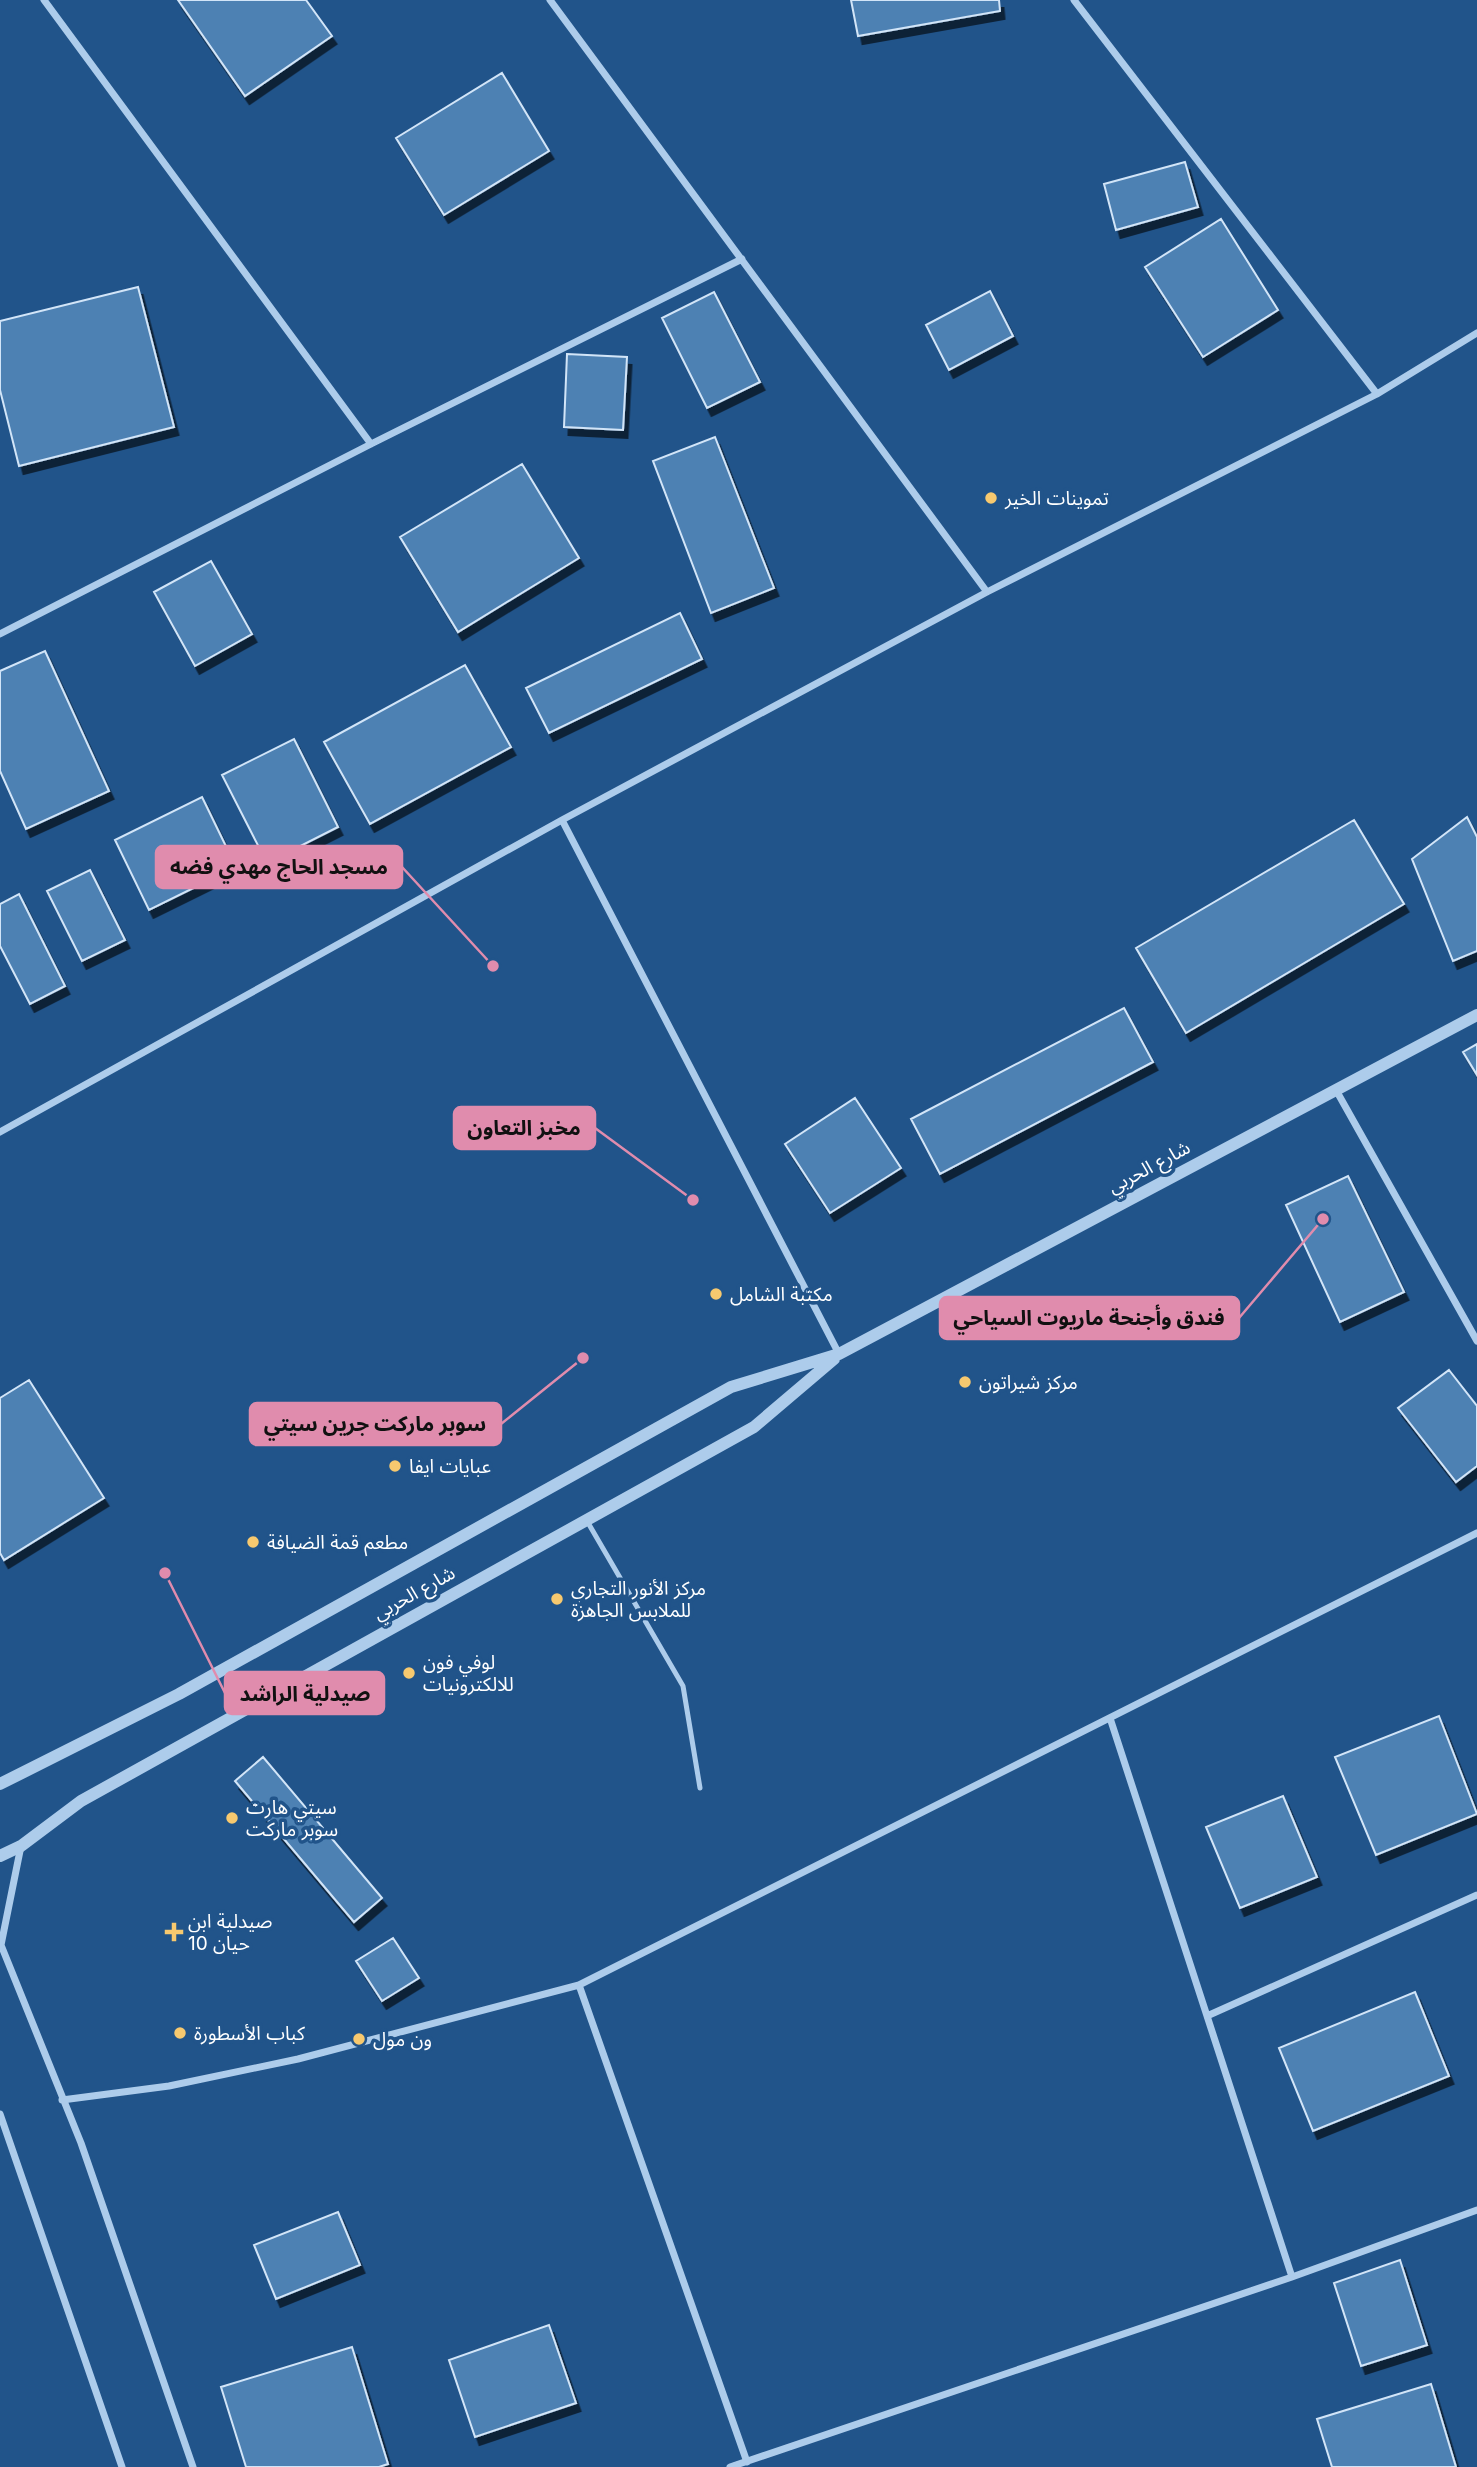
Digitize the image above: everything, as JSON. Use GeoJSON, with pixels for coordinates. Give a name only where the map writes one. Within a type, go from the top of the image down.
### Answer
{"type":"FeatureCollection","features":[{"type":"Feature","properties":{"kind":"street"},"geometry":{"type":"LineString","coordinates":[[44,0],[371,444]]}},
{"type":"Feature","properties":{"kind":"street"},"geometry":{"type":"LineString","coordinates":[[550,0],[986,592]]}},
{"type":"Feature","properties":{"kind":"street"},"geometry":{"type":"LineString","coordinates":[[1074,0],[1377,394]]}},
{"type":"Feature","properties":{"kind":"street"},"geometry":{"type":"LineString","coordinates":[[0,633],[742,258]]}},
{"type":"Feature","properties":{"kind":"street"},"geometry":{"type":"LineString","coordinates":[[0,1132],[562,820],[986,592],[1377,394],[1477,333]]}},
{"type":"Feature","properties":{"kind":"street"},"geometry":{"type":"LineString","coordinates":[[562,820],[839,1354]]}},
{"type":"Feature","properties":{"kind":"street","name":"شارع الحربي"},"geometry":{"type":"LineString","coordinates":[[0,1784],[179,1694],[731,1387],[839,1354],[1477,1015]]}},
{"type":"Feature","properties":{"kind":"street"},"geometry":{"type":"LineString","coordinates":[[1336,1090],[1477,1341]]}},
{"type":"Feature","properties":{"kind":"street","name":"شارع الحربي"},"geometry":{"type":"LineString","coordinates":[[0,1857],[21,1846],[81,1801],[754,1427],[839,1354]]}},
{"type":"Feature","properties":{"kind":"street"},"geometry":{"type":"LineString","coordinates":[[62,2099],[169,2085],[298,2059],[579,1985],[1477,1533]]}},
{"type":"Feature","properties":{"kind":"street"},"geometry":{"type":"LineString","coordinates":[[1110,1718],[1292,2277]]}},
{"type":"Feature","properties":{"kind":"street"},"geometry":{"type":"LineString","coordinates":[[21,1846],[1,1944],[80,2143],[193,2467]]}},
{"type":"Feature","properties":{"kind":"street"},"geometry":{"type":"LineString","coordinates":[[1207,2016],[1477,1895]]}},
{"type":"Feature","properties":{"kind":"street"},"geometry":{"type":"LineString","coordinates":[[579,1985],[747,2462]]}},
{"type":"Feature","properties":{"kind":"street"},"geometry":{"type":"LineString","coordinates":[[0,2114],[122,2467]]}},
{"type":"Feature","properties":{"kind":"street"},"geometry":{"type":"LineString","coordinates":[[730,2467],[1292,2277],[1477,2210]]}},
{"type":"Feature","properties":{"kind":"lane"},"geometry":{"type":"LineString","coordinates":[[586,1519],[682,1686],[700,1788]]}},
{"type":"Feature","properties":{"kind":"building"},"geometry":{"type":"Polygon","coordinates":[[[178,0],[306,0],[332,36],[245,96],[178,0]]]}},
{"type":"Feature","properties":{"kind":"building"},"geometry":{"type":"Polygon","coordinates":[[[851,0],[999,0],[1000,11],[858,36],[851,0]]]}},
{"type":"Feature","properties":{"kind":"building"},"geometry":{"type":"Polygon","coordinates":[[[502,73],[549,151],[444,215],[396,138],[502,73]]]}},
{"type":"Feature","properties":{"kind":"building"},"geometry":{"type":"Polygon","coordinates":[[[1185,162],[1198,207],[1116,230],[1104,184],[1185,162]]]}},
{"type":"Feature","properties":{"kind":"building"},"geometry":{"type":"Polygon","coordinates":[[[1221,219],[1278,310],[1203,357],[1145,267],[1221,219]]]}},
{"type":"Feature","properties":{"kind":"building"},"geometry":{"type":"Polygon","coordinates":[[[138,287],[174,427],[19,466],[0,390],[0,321],[138,287]]]}},
{"type":"Feature","properties":{"kind":"building"},"geometry":{"type":"Polygon","coordinates":[[[990,291],[1013,336],[949,370],[926,325],[990,291]]]}},
{"type":"Feature","properties":{"kind":"building"},"geometry":{"type":"Polygon","coordinates":[[[714,292],[760,382],[707,408],[662,318],[714,292]]]}},
{"type":"Feature","properties":{"kind":"building"},"geometry":{"type":"Polygon","coordinates":[[[567,354],[627,357],[623,430],[564,427],[567,354]]]}},
{"type":"Feature","properties":{"kind":"building"},"geometry":{"type":"Polygon","coordinates":[[[715,437],[774,588],[711,613],[653,461],[715,437]]]}},
{"type":"Feature","properties":{"kind":"building"},"geometry":{"type":"Polygon","coordinates":[[[522,464],[579,558],[458,632],[400,537],[522,464]]]}},
{"type":"Feature","properties":{"kind":"building"},"geometry":{"type":"Polygon","coordinates":[[[211,561],[252,634],[195,666],[154,592],[211,561]]]}},
{"type":"Feature","properties":{"kind":"building"},"geometry":{"type":"Polygon","coordinates":[[[680,613],[702,659],[549,733],[526,688],[680,613]]]}},
{"type":"Feature","properties":{"kind":"building"},"geometry":{"type":"Polygon","coordinates":[[[45,651],[109,791],[26,829],[0,771],[0,671],[45,651]]]}},
{"type":"Feature","properties":{"kind":"building"},"geometry":{"type":"Polygon","coordinates":[[[465,665],[511,747],[370,824],[324,742],[465,665]]]}},
{"type":"Feature","properties":{"kind":"building"},"geometry":{"type":"Polygon","coordinates":[[[294,739],[338,827],[267,863],[222,775],[294,739]]]}},
{"type":"Feature","properties":{"kind":"building"},"geometry":{"type":"Polygon","coordinates":[[[202,797],[236,867],[149,910],[115,840],[202,797]]]}},
{"type":"Feature","properties":{"kind":"building"},"geometry":{"type":"Polygon","coordinates":[[[1467,817],[1477,837],[1477,951],[1453,961],[1412,859],[1467,817]]]}},
{"type":"Feature","properties":{"kind":"building"},"geometry":{"type":"Polygon","coordinates":[[[1354,820],[1404,904],[1186,1033],[1136,948],[1354,820]]]}},
{"type":"Feature","properties":{"kind":"building"},"geometry":{"type":"Polygon","coordinates":[[[90,870],[125,940],[82,961],[47,891],[90,870]]]}},
{"type":"Feature","properties":{"kind":"building"},"geometry":{"type":"Polygon","coordinates":[[[19,894],[65,986],[30,1004],[0,946],[0,904],[19,894]]]}},
{"type":"Feature","properties":{"kind":"building"},"geometry":{"type":"Polygon","coordinates":[[[1124,1008],[1153,1062],[940,1174],[911,1119],[1124,1008]]]}},
{"type":"Feature","properties":{"kind":"building"},"geometry":{"type":"Polygon","coordinates":[[[1477,1044],[1477,1075],[1463,1052],[1477,1044]]]}},
{"type":"Feature","properties":{"kind":"building"},"geometry":{"type":"Polygon","coordinates":[[[855,1098],[901,1168],[830,1213],[785,1144],[855,1098]]]}},
{"type":"Feature","properties":{"kind":"building"},"geometry":{"type":"Polygon","coordinates":[[[1348,1176],[1404,1292],[1340,1322],[1286,1205],[1348,1176]]]}},
{"type":"Feature","properties":{"kind":"building"},"geometry":{"type":"Polygon","coordinates":[[[1449,1370],[1477,1406],[1477,1466],[1456,1482],[1398,1408],[1449,1370]]]}},
{"type":"Feature","properties":{"kind":"building"},"geometry":{"type":"Polygon","coordinates":[[[29,1380],[104,1498],[4,1560],[0,1553],[0,1398],[29,1380]]]}},
{"type":"Feature","properties":{"kind":"building"},"geometry":{"type":"Polygon","coordinates":[[[1439,1716],[1477,1814],[1376,1855],[1335,1757],[1439,1716]]]}},
{"type":"Feature","properties":{"kind":"building"},"geometry":{"type":"Polygon","coordinates":[[[263,1757],[382,1898],[354,1922],[235,1781],[263,1757]]]}},
{"type":"Feature","properties":{"kind":"building"},"geometry":{"type":"Polygon","coordinates":[[[1283,1796],[1317,1877],[1240,1908],[1206,1827],[1283,1796]]]}},
{"type":"Feature","properties":{"kind":"building"},"geometry":{"type":"Polygon","coordinates":[[[393,1938],[419,1978],[382,2001],[356,1961],[393,1938]]]}},
{"type":"Feature","properties":{"kind":"building"},"geometry":{"type":"Polygon","coordinates":[[[1415,1992],[1449,2076],[1313,2131],[1279,2048],[1415,1992]]]}},
{"type":"Feature","properties":{"kind":"building"},"geometry":{"type":"Polygon","coordinates":[[[338,2212],[360,2265],[276,2299],[254,2245],[338,2212]]]}},
{"type":"Feature","properties":{"kind":"building"},"geometry":{"type":"Polygon","coordinates":[[[1400,2260],[1427,2345],[1361,2366],[1334,2283],[1400,2260]]]}},
{"type":"Feature","properties":{"kind":"building"},"geometry":{"type":"Polygon","coordinates":[[[549,2325],[576,2403],[475,2437],[449,2360],[549,2325]]]}},
{"type":"Feature","properties":{"kind":"building"},"geometry":{"type":"Polygon","coordinates":[[[352,2347],[388,2464],[379,2467],[246,2467],[221,2387],[352,2347]]]}},
{"type":"Feature","properties":{"kind":"building"},"geometry":{"type":"Polygon","coordinates":[[[1431,2384],[1456,2467],[1332,2467],[1317,2419],[1431,2384]]]}},
{"type":"Feature","properties":{"kind":"place","name":"تموينات الخير"},"geometry":{"type":"Point","coordinates":[991,498]}},
{"type":"Feature","properties":{"kind":"place","name":"مسجد الحاج مهدي فضه"},"geometry":{"type":"Point","coordinates":[493,966]}},
{"type":"Feature","properties":{"kind":"place","name":"مخبز التعاون"},"geometry":{"type":"Point","coordinates":[693,1200]}},
{"type":"Feature","properties":{"kind":"place","name":"فندق وأجنحة ماريوت السياحي"},"geometry":{"type":"Point","coordinates":[1323,1219]}},
{"type":"Feature","properties":{"kind":"place","name":"مكتبة الشامل"},"geometry":{"type":"Point","coordinates":[716,1294]}},
{"type":"Feature","properties":{"kind":"place","name":"سوبر ماركت جرين سيتي"},"geometry":{"type":"Point","coordinates":[583,1358]}},
{"type":"Feature","properties":{"kind":"place","name":"مركز شيراتون"},"geometry":{"type":"Point","coordinates":[965,1382]}},
{"type":"Feature","properties":{"kind":"place","name":"عبايات ايفا"},"geometry":{"type":"Point","coordinates":[395,1466]}},
{"type":"Feature","properties":{"kind":"place","name":"مطعم قمة الضيافة"},"geometry":{"type":"Point","coordinates":[253,1542]}},
{"type":"Feature","properties":{"kind":"place","name":"صيدلية الراشد"},"geometry":{"type":"Point","coordinates":[165,1573]}},
{"type":"Feature","properties":{"kind":"place","name":"مركز الأنور التجاري للملابس الجاهزة"},"geometry":{"type":"Point","coordinates":[557,1599]}},
{"type":"Feature","properties":{"kind":"place","name":"لوفي فون للالكترونيات"},"geometry":{"type":"Point","coordinates":[409,1673]}},
{"type":"Feature","properties":{"kind":"place","name":"سيتي هارت سوبر ماركت"},"geometry":{"type":"Point","coordinates":[232,1818]}},
{"type":"Feature","properties":{"kind":"place","name":"صيدلية ابن حيان 10"},"geometry":{"type":"Point","coordinates":[174,1932]}},
{"type":"Feature","properties":{"kind":"place","name":"كباب الأسطورة"},"geometry":{"type":"Point","coordinates":[180,2033]}},
{"type":"Feature","properties":{"kind":"place","name":"ون مول"},"geometry":{"type":"Point","coordinates":[359,2039]}}]}
